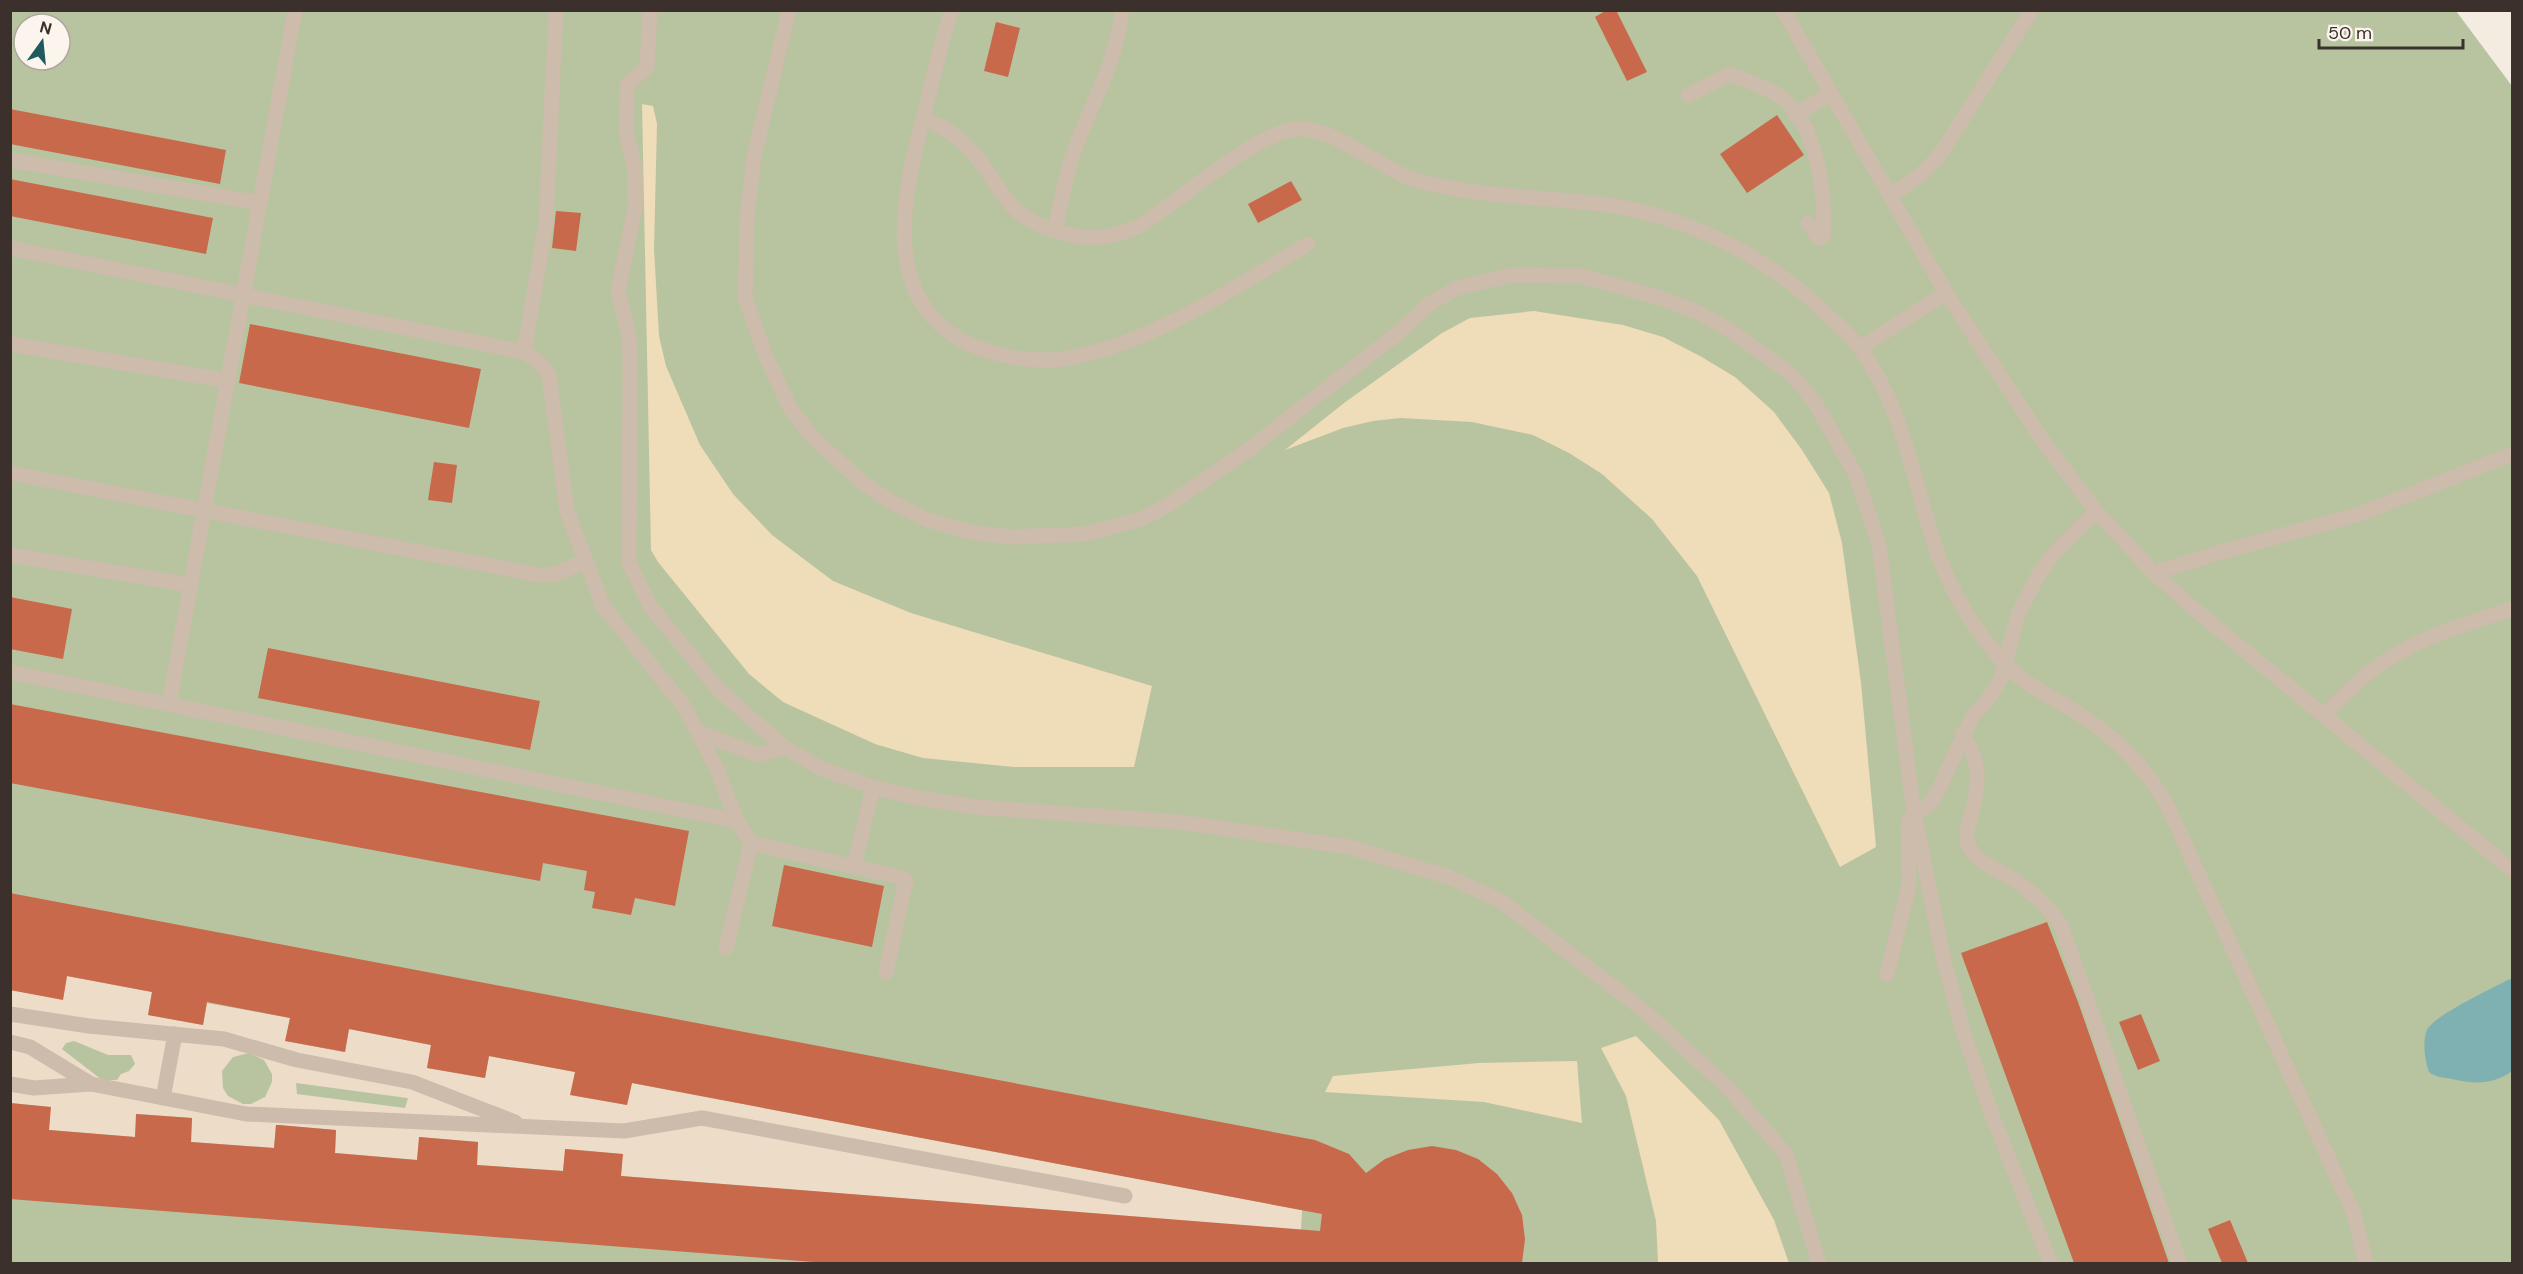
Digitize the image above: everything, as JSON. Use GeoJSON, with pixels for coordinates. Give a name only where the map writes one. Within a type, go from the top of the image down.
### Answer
{"type":"FeatureCollection","features":[{"type":"Feature","properties":{"kind":"street"},"geometry":{"type":"LineString","coordinates":[[169,704],[295,10]]}},
{"type":"Feature","properties":{"kind":"street"},"geometry":{"type":"LineString","coordinates":[[524,352],[546,222],[556,10]]}},
{"type":"Feature","properties":{"kind":"street"},"geometry":{"type":"LineString","coordinates":[[650,10],[647,67],[628,84],[627,90],[626,132],[635,169],[635,208],[618,291],[629,336],[629,563],[650,606],[719,690],[784,747],[822,770],[873,787],[914,797],[976,807],[1179,822],[1349,847],[1449,877],[1501,902],[1642,1009],[1729,1089],[1786,1154],[1819,1263]]}},
{"type":"Feature","properties":{"kind":"street"},"geometry":{"type":"LineString","coordinates":[[789,10],[754,156],[747,217],[745,297],[766,357],[790,408],[813,438],[862,482],[891,502],[928,520],[970,532],[1010,537],[1085,534],[1141,519],[1168,505],[1248,450],[1398,333],[1429,304],[1456,288],[1512,275],[1581,276],[1664,299],[1700,313],[1728,329],[1791,374],[1814,401],[1856,475],[1879,545],[1914,813],[1943,957],[1963,1031],[1992,1114],[2051,1263]]}},
{"type":"Feature","properties":{"kind":"street"},"geometry":{"type":"LineString","coordinates":[[952,10],[923,119],[906,195],[906,263],[913,287],[923,307],[940,325],[963,341],[993,353],[1046,360],[1092,353],[1183,318],[1308,244]]}},
{"type":"Feature","properties":{"kind":"street"},"geometry":{"type":"LineString","coordinates":[[1055,231],[1074,153],[1112,59],[1122,10]]}},
{"type":"Feature","properties":{"kind":"street"},"geometry":{"type":"LineString","coordinates":[[1783,10],[1946,293],[2043,441],[2096,511],[2154,573],[2512,870]]}},
{"type":"Feature","properties":{"kind":"street"},"geometry":{"type":"LineString","coordinates":[[1890,196],[1920,176],[1939,156],[2032,10]]}},
{"type":"Feature","properties":{"kind":"street"},"geometry":{"type":"LineString","coordinates":[[1688,95],[1730,74],[1781,97],[1812,141],[1819,171],[1823,236],[1819,238],[1808,223]]}},
{"type":"Feature","properties":{"kind":"street"},"geometry":{"type":"LineString","coordinates":[[1795,114],[1831,94]]}},
{"type":"Feature","properties":{"kind":"street"},"geometry":{"type":"LineString","coordinates":[[923,119],[950,131],[970,149],[1013,207],[1041,226],[1088,238],[1119,235],[1157,215],[1198,184],[1270,137],[1298,129],[1313,131],[1340,141],[1386,168],[1420,182],[1491,195],[1604,205],[1672,221],[1709,235],[1763,263],[1798,288],[1860,348],[1874,371],[1895,417],[1942,569],[1972,623],[2006,665],[2025,681],[2087,719],[2114,740],[2155,783],[2354,1214],[2367,1263]]}},
{"type":"Feature","properties":{"kind":"street"},"geometry":{"type":"LineString","coordinates":[[10,160],[260,203]]}},
{"type":"Feature","properties":{"kind":"street"},"geometry":{"type":"LineString","coordinates":[[10,248],[524,352],[538,361],[549,375],[554,396],[567,511],[603,606],[683,705],[717,769],[737,821],[751,843],[906,880],[886,972]]}},
{"type":"Feature","properties":{"kind":"street"},"geometry":{"type":"LineString","coordinates":[[1860,348],[1946,293]]}},
{"type":"Feature","properties":{"kind":"street"},"geometry":{"type":"LineString","coordinates":[[10,344],[229,381]]}},
{"type":"Feature","properties":{"kind":"street"},"geometry":{"type":"LineString","coordinates":[[2154,573],[2360,514],[2512,454]]}},
{"type":"Feature","properties":{"kind":"street"},"geometry":{"type":"LineString","coordinates":[[10,473],[539,575],[556,574],[586,561]]}},
{"type":"Feature","properties":{"kind":"street"},"geometry":{"type":"LineString","coordinates":[[1887,974],[1909,886],[1908,822],[1914,813],[1929,805],[1939,789],[1962,734],[2001,679],[2018,614],[2039,574],[2054,554],[2096,511]]}},
{"type":"Feature","properties":{"kind":"street"},"geometry":{"type":"LineString","coordinates":[[10,555],[190,585]]}},
{"type":"Feature","properties":{"kind":"street"},"geometry":{"type":"LineString","coordinates":[[2324,715],[2376,667],[2412,646],[2455,628],[2512,609]]}},
{"type":"Feature","properties":{"kind":"street"},"geometry":{"type":"LineString","coordinates":[[10,672],[737,821]]}},
{"type":"Feature","properties":{"kind":"street"},"geometry":{"type":"LineString","coordinates":[[699,732],[758,755],[784,747]]}},
{"type":"Feature","properties":{"kind":"street"},"geometry":{"type":"LineString","coordinates":[[1962,734],[1972,747],[1979,780],[1967,831],[1968,843],[1975,855],[2034,895],[2049,908],[2061,924],[2180,1263]]}},
{"type":"Feature","properties":{"kind":"street"},"geometry":{"type":"LineString","coordinates":[[854,866],[873,787]]}},
{"type":"Feature","properties":{"kind":"street"},"geometry":{"type":"LineString","coordinates":[[726,948],[751,843]]}},
{"type":"Feature","properties":{"kind":"street"},"geometry":{"type":"LineString","coordinates":[[10,1014],[89,1026],[224,1039],[297,1060],[412,1082],[528,1127]]}},
{"type":"Feature","properties":{"kind":"street"},"geometry":{"type":"LineString","coordinates":[[163,1098],[175,1034]]}},
{"type":"Feature","properties":{"kind":"street"},"geometry":{"type":"LineString","coordinates":[[10,1042],[30,1047],[91,1084]]}},
{"type":"Feature","properties":{"kind":"street"},"geometry":{"type":"LineString","coordinates":[[10,1084],[34,1088],[91,1084],[246,1114],[624,1131],[702,1118],[1125,1196]]}},
{"type":"Feature","properties":{"kind":"green space"},"geometry":{"type":"Polygon","coordinates":[[[10,11],[2456,11],[2512,86],[2512,1263],[11,1263],[10,11]]]}},
{"type":"Feature","properties":{"kind":"sand"},"geometry":{"type":"Polygon","coordinates":[[[642,104],[653,106],[657,124],[654,249],[659,336],[666,366],[700,445],[733,494],[772,535],[833,581],[911,613],[1152,686],[1134,767],[1014,767],[923,758],[875,744],[783,702],[749,674],[658,562],[651,550],[642,104]]]}},
{"type":"Feature","properties":{"kind":"sand"},"geometry":{"type":"Polygon","coordinates":[[[1534,311],[1623,325],[1663,337],[1700,356],[1735,377],[1774,412],[1802,450],[1829,493],[1842,543],[1861,683],[1876,847],[1840,867],[1697,576],[1652,519],[1602,474],[1569,453],[1533,435],[1472,422],[1400,418],[1373,421],[1343,428],[1285,450],[1344,403],[1442,333],[1470,318],[1534,311]]]}},
{"type":"Feature","properties":{"kind":"sand"},"geometry":{"type":"Polygon","coordinates":[[[1636,1036],[1719,1120],[1774,1220],[1789,1263],[1658,1263],[1656,1221],[1626,1096],[1601,1048],[1636,1036]]]}},
{"type":"Feature","properties":{"kind":"sand"},"geometry":{"type":"Polygon","coordinates":[[[1577,1061],[1582,1123],[1484,1102],[1325,1092],[1333,1076],[1479,1063],[1577,1061]]]}},
{"type":"Feature","properties":{"kind":"shaded area"},"geometry":{"type":"Polygon","coordinates":[[[67,976],[152,992],[148,1015],[203,1025],[207,1003],[290,1018],[286,1041],[345,1052],[349,1029],[431,1045],[427,1068],[485,1078],[489,1056],[575,1072],[571,1095],[627,1105],[632,1083],[1302,1210],[1301,1230],[621,1176],[622,1154],[566,1149],[563,1171],[477,1165],[478,1142],[420,1137],[417,1160],[335,1153],[336,1130],[276,1125],[274,1148],[191,1142],[192,1118],[137,1114],[135,1137],[49,1130],[50,1107],[11,1103],[10,990],[63,999],[67,976]],[[74,1041],[66,1043],[62,1049],[102,1080],[117,1080],[121,1074],[129,1071],[135,1064],[131,1055],[108,1055],[74,1041]],[[249,1053],[233,1057],[222,1071],[223,1088],[228,1096],[243,1104],[251,1104],[265,1097],[272,1082],[272,1074],[264,1060],[249,1053]],[[296,1083],[297,1094],[405,1108],[408,1098],[296,1083]]]}},
{"type":"Feature","properties":{"kind":"water"},"geometry":{"type":"Polygon","coordinates":[[[2512,978],[2512,1071],[2498,1079],[2476,1082],[2440,1077],[2429,1072],[2424,1045],[2427,1030],[2432,1024],[2452,1009],[2512,978]]]}},
{"type":"Feature","properties":{"kind":"building"},"geometry":{"type":"Polygon","coordinates":[[[1607,10],[1616,10],[1647,72],[1627,81],[1595,17],[1607,10]]]}},
{"type":"Feature","properties":{"kind":"building"},"geometry":{"type":"Polygon","coordinates":[[[996,22],[1020,28],[1008,77],[984,71],[996,22]]]}},
{"type":"Feature","properties":{"kind":"building"},"geometry":{"type":"Polygon","coordinates":[[[10,109],[226,150],[220,184],[10,144],[10,109]]]}},
{"type":"Feature","properties":{"kind":"building"},"geometry":{"type":"Polygon","coordinates":[[[1777,115],[1804,155],[1747,193],[1720,154],[1777,115]]]}},
{"type":"Feature","properties":{"kind":"building"},"geometry":{"type":"Polygon","coordinates":[[[10,179],[213,218],[206,254],[10,216],[10,179]]]}},
{"type":"Feature","properties":{"kind":"building"},"geometry":{"type":"Polygon","coordinates":[[[1291,181],[1302,200],[1258,223],[1248,204],[1291,181]]]}},
{"type":"Feature","properties":{"kind":"building"},"geometry":{"type":"Polygon","coordinates":[[[556,211],[581,213],[576,251],[552,248],[556,211]]]}},
{"type":"Feature","properties":{"kind":"building"},"geometry":{"type":"Polygon","coordinates":[[[250,324],[481,369],[469,428],[239,383],[250,324]]]}},
{"type":"Feature","properties":{"kind":"building"},"geometry":{"type":"Polygon","coordinates":[[[434,462],[457,465],[452,503],[428,500],[434,462]]]}},
{"type":"Feature","properties":{"kind":"building"},"geometry":{"type":"Polygon","coordinates":[[[10,597],[72,609],[63,659],[10,649],[10,597]]]}},
{"type":"Feature","properties":{"kind":"building"},"geometry":{"type":"Polygon","coordinates":[[[268,648],[540,701],[530,750],[258,698],[268,648]]]}},
{"type":"Feature","properties":{"kind":"building"},"geometry":{"type":"Polygon","coordinates":[[[10,704],[689,831],[675,906],[635,898],[631,915],[592,908],[595,892],[584,890],[587,871],[543,863],[540,881],[10,783],[10,704]]]}},
{"type":"Feature","properties":{"kind":"building"},"geometry":{"type":"Polygon","coordinates":[[[784,865],[884,886],[872,947],[772,926],[784,865]]]}},
{"type":"Feature","properties":{"kind":"building"},"geometry":{"type":"Polygon","coordinates":[[[10,893],[1315,1140],[1349,1154],[1366,1173],[1385,1159],[1408,1150],[1432,1146],[1456,1150],[1478,1159],[1497,1174],[1512,1193],[1522,1215],[1525,1239],[1522,1263],[827,1263],[10,1199],[10,1103],[51,1107],[49,1130],[135,1137],[136,1114],[192,1118],[191,1142],[274,1148],[276,1125],[279,1125],[336,1130],[335,1153],[417,1160],[419,1137],[478,1142],[477,1165],[563,1171],[565,1149],[623,1154],[621,1176],[1320,1231],[1322,1214],[632,1083],[627,1105],[570,1095],[575,1072],[489,1056],[485,1078],[427,1068],[431,1045],[349,1029],[345,1052],[285,1041],[290,1018],[207,1002],[203,1025],[148,1015],[152,992],[67,976],[63,1000],[10,990],[10,893]]]}},
{"type":"Feature","properties":{"kind":"building"},"geometry":{"type":"Polygon","coordinates":[[[2047,922],[2078,1002],[2169,1263],[2074,1263],[1961,953],[2047,922]]]}},
{"type":"Feature","properties":{"kind":"building"},"geometry":{"type":"Polygon","coordinates":[[[2141,1014],[2160,1061],[2138,1070],[2119,1022],[2141,1014]]]}},
{"type":"Feature","properties":{"kind":"building"},"geometry":{"type":"Polygon","coordinates":[[[2230,1220],[2248,1263],[2222,1263],[2208,1229],[2230,1220]]]}}]}
